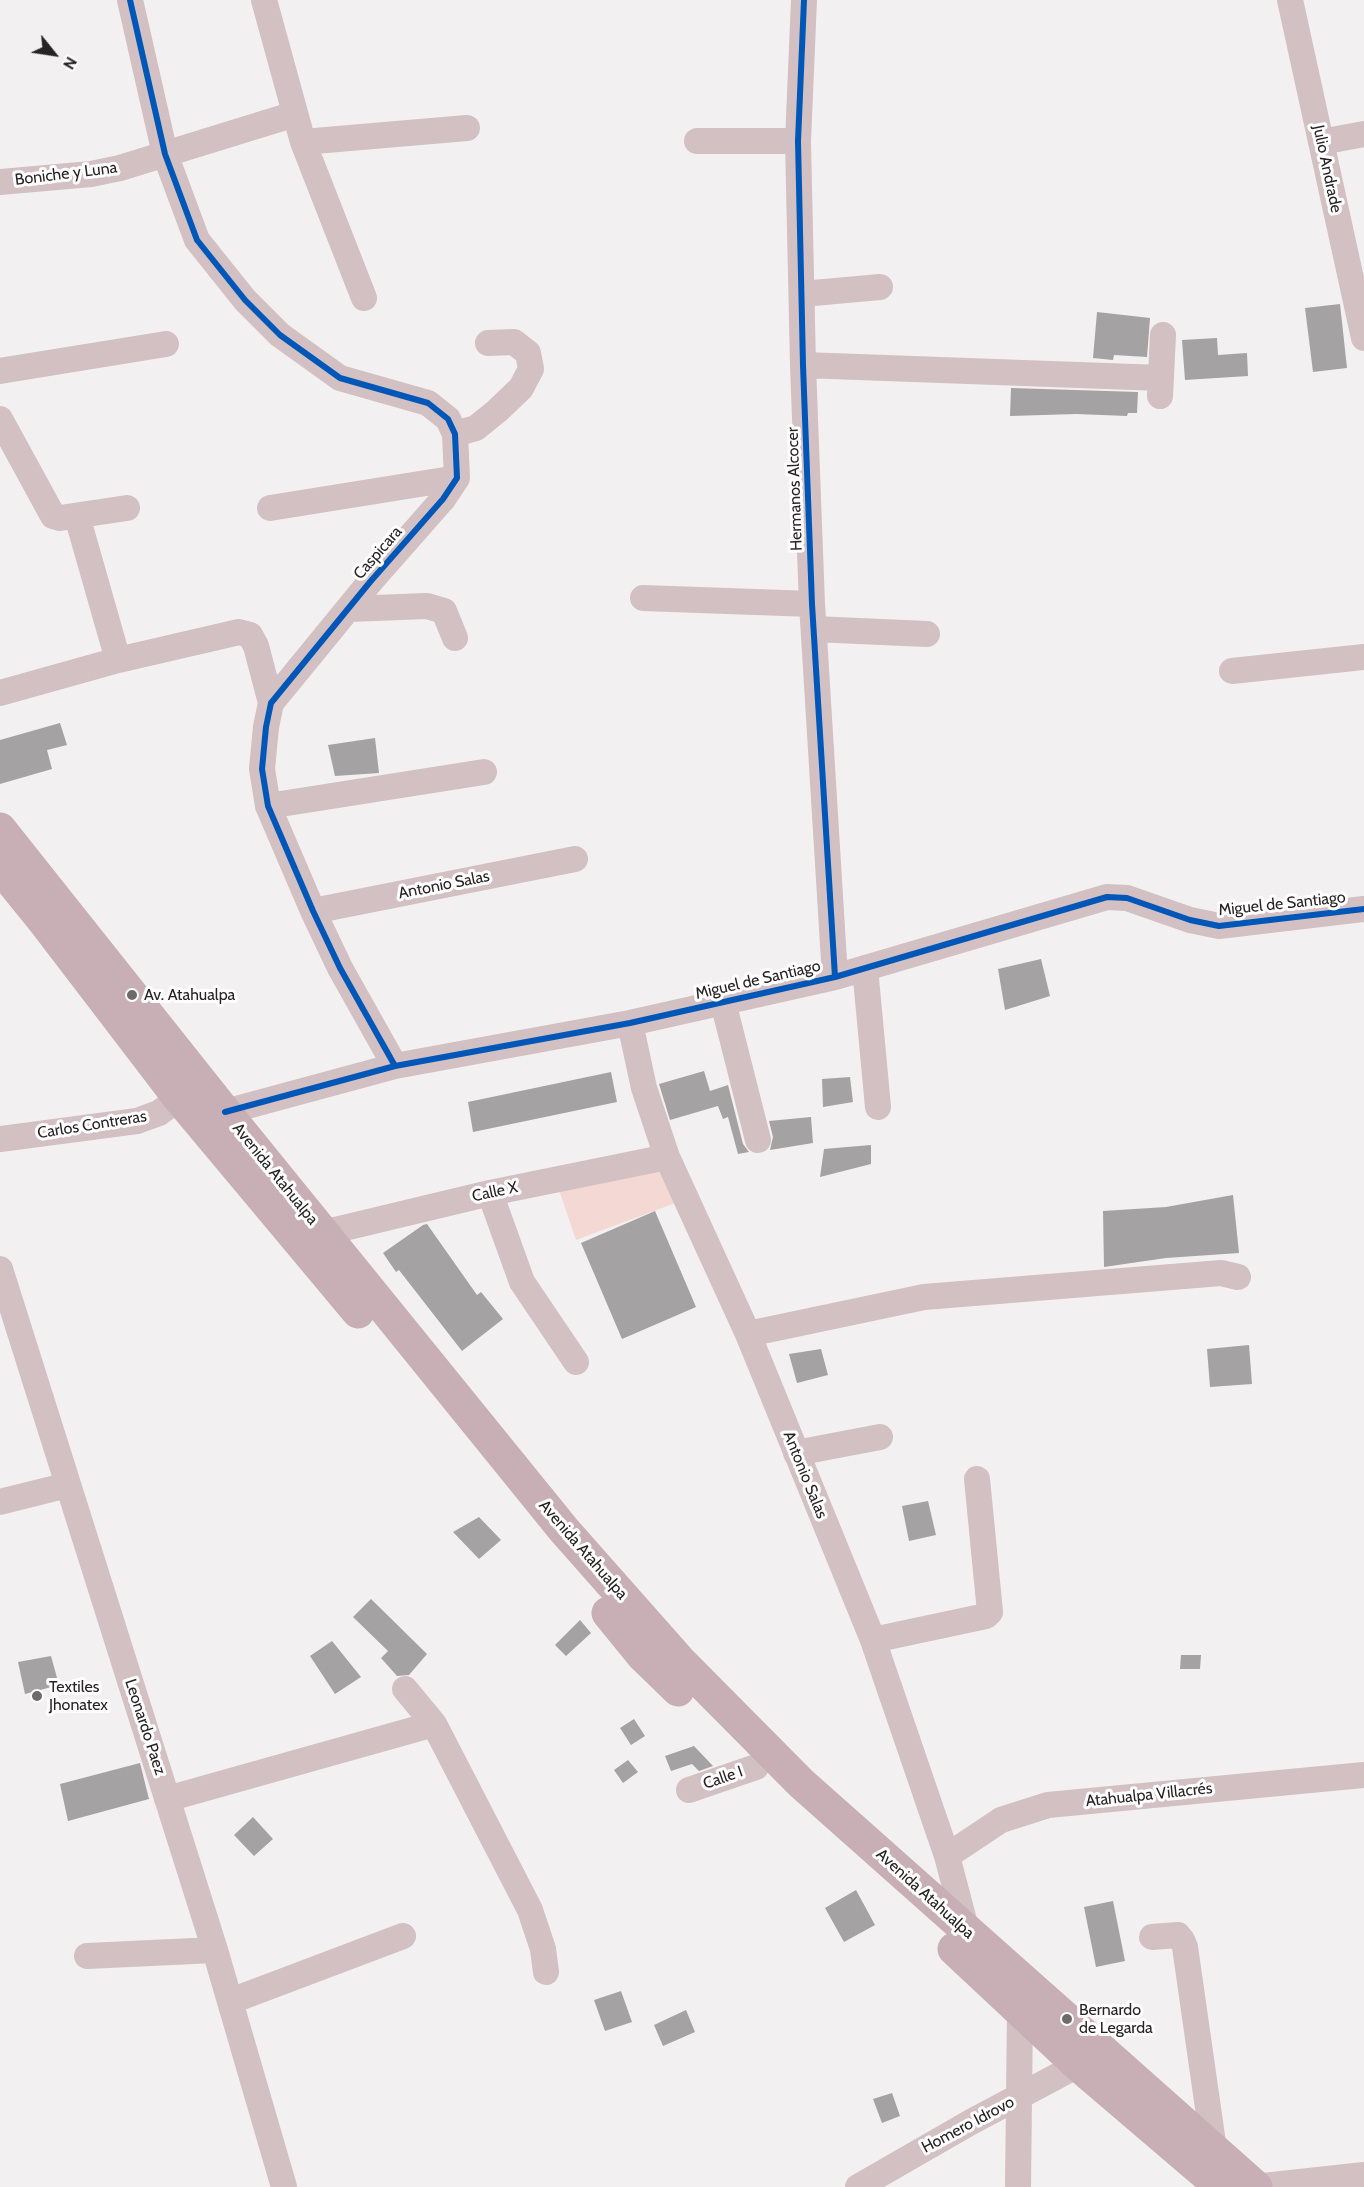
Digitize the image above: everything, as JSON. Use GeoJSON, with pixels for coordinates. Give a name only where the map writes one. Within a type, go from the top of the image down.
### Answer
{"type":"FeatureCollection","features":[{"type":"Feature","properties":{"kind":"highway","name":"Avenida Atahualpa"},"geometry":{"type":"LineString","coordinates":[[0,829],[225,1112],[564,1530],[679,1660],[801,1782],[1255,2187]]}},
{"type":"Feature","properties":{"kind":"highway","name":"Avenida Atahualpa"},"geometry":{"type":"LineString","coordinates":[[0,867],[179,1098],[644,1656],[756,1767],[1078,2065],[1221,2187]]}},
{"type":"Feature","properties":{"kind":"street"},"geometry":{"type":"LineString","coordinates":[[130,0],[165,154],[197,240],[245,300],[280,335],[340,378],[428,403],[448,419],[455,434],[456,478],[270,508]]}},
{"type":"Feature","properties":{"kind":"street"},"geometry":{"type":"LineString","coordinates":[[264,0],[303,142],[364,298]]}},
{"type":"Feature","properties":{"kind":"street","name":"Hermanos Alcocer"},"geometry":{"type":"LineString","coordinates":[[804,0],[798,141],[803,365],[812,604],[835,976]]}},
{"type":"Feature","properties":{"kind":"street","name":"Julio Andrade"},"geometry":{"type":"LineString","coordinates":[[1290,0],[1364,338]]}},
{"type":"Feature","properties":{"kind":"street","name":"Boniche y Luna"},"geometry":{"type":"LineString","coordinates":[[0,182],[91,174],[120,168],[295,114]]}},
{"type":"Feature","properties":{"kind":"street"},"geometry":{"type":"LineString","coordinates":[[303,142],[467,128]]}},
{"type":"Feature","properties":{"kind":"street"},"geometry":{"type":"LineString","coordinates":[[1321,142],[1364,134]]}},
{"type":"Feature","properties":{"kind":"street"},"geometry":{"type":"LineString","coordinates":[[697,141],[798,141]]}},
{"type":"Feature","properties":{"kind":"street"},"geometry":{"type":"LineString","coordinates":[[802,294],[880,287]]}},
{"type":"Feature","properties":{"kind":"street"},"geometry":{"type":"LineString","coordinates":[[803,365],[1161,387],[1163,335]]}},
{"type":"Feature","properties":{"kind":"street"},"geometry":{"type":"LineString","coordinates":[[455,434],[476,428],[496,411],[521,388],[531,369],[528,354],[514,342],[488,343]]}},
{"type":"Feature","properties":{"kind":"street"},"geometry":{"type":"LineString","coordinates":[[0,371],[166,344]]}},
{"type":"Feature","properties":{"kind":"street"},"geometry":{"type":"LineString","coordinates":[[0,419],[53,516],[60,518],[127,508]]}},
{"type":"Feature","properties":{"kind":"street","name":"Caspicara"},"geometry":{"type":"LineString","coordinates":[[395,1066],[340,968],[268,806],[262,769],[266,727],[271,703],[370,582],[443,499],[456,478]]}},
{"type":"Feature","properties":{"kind":"street"},"geometry":{"type":"LineString","coordinates":[[77,516],[118,660]]}},
{"type":"Feature","properties":{"kind":"street"},"geometry":{"type":"LineString","coordinates":[[643,598],[812,604]]}},
{"type":"Feature","properties":{"kind":"street"},"geometry":{"type":"LineString","coordinates":[[350,609],[427,606],[444,611],[455,638]]}},
{"type":"Feature","properties":{"kind":"street"},"geometry":{"type":"LineString","coordinates":[[814,629],[927,634]]}},
{"type":"Feature","properties":{"kind":"street"},"geometry":{"type":"LineString","coordinates":[[0,693],[118,660],[239,632],[250,635],[256,646],[271,703]]}},
{"type":"Feature","properties":{"kind":"street"},"geometry":{"type":"LineString","coordinates":[[1232,671],[1364,657]]}},
{"type":"Feature","properties":{"kind":"street"},"geometry":{"type":"LineString","coordinates":[[268,806],[484,772]]}},
{"type":"Feature","properties":{"kind":"street","name":"Antonio Salas"},"geometry":{"type":"LineString","coordinates":[[313,911],[575,859]]}},
{"type":"Feature","properties":{"kind":"street","name":"Miguel de Santiago"},"geometry":{"type":"LineString","coordinates":[[225,1112],[395,1066],[630,1023],[835,976],[1107,897],[1127,898],[1190,920],[1219,926],[1364,909]]}},
{"type":"Feature","properties":{"kind":"street"},"geometry":{"type":"LineString","coordinates":[[865,968],[878,1107]]}},
{"type":"Feature","properties":{"kind":"street"},"geometry":{"type":"LineString","coordinates":[[723,1002],[758,1140]]}},
{"type":"Feature","properties":{"kind":"street","name":"Antonio Salas"},"geometry":{"type":"LineString","coordinates":[[630,1023],[644,1088],[667,1157],[747,1334],[873,1640],[947,1856],[967,1932]]}},
{"type":"Feature","properties":{"kind":"street","name":"Carlos Contreras"},"geometry":{"type":"LineString","coordinates":[[0,1139],[137,1121],[159,1113],[179,1098]]}},
{"type":"Feature","properties":{"kind":"street","name":"Calle X"},"geometry":{"type":"LineString","coordinates":[[323,1233],[490,1193],[667,1157]]}},
{"type":"Feature","properties":{"kind":"street"},"geometry":{"type":"LineString","coordinates":[[490,1193],[522,1282],[576,1362]]}},
{"type":"Feature","properties":{"kind":"street","name":"Leonardo Paez"},"geometry":{"type":"LineString","coordinates":[[0,1269],[231,2001],[284,2187]]}},
{"type":"Feature","properties":{"kind":"street"},"geometry":{"type":"LineString","coordinates":[[747,1334],[924,1297],[1221,1273],[1238,1277]]}},
{"type":"Feature","properties":{"kind":"street"},"geometry":{"type":"LineString","coordinates":[[796,1453],[880,1437]]}},
{"type":"Feature","properties":{"kind":"street"},"geometry":{"type":"LineString","coordinates":[[873,1640],[986,1616],[990,1612],[977,1479]]}},
{"type":"Feature","properties":{"kind":"street"},"geometry":{"type":"LineString","coordinates":[[0,1502],[68,1485]]}},
{"type":"Feature","properties":{"kind":"street"},"geometry":{"type":"LineString","coordinates":[[405,1689],[434,1724],[530,1910],[543,1949],[546,1972]]}},
{"type":"Feature","properties":{"kind":"street"},"geometry":{"type":"LineString","coordinates":[[167,1799],[434,1724]]}},
{"type":"Feature","properties":{"kind":"street","name":"Calle I"},"geometry":{"type":"LineString","coordinates":[[689,1790],[756,1767]]}},
{"type":"Feature","properties":{"kind":"street","name":"Atahualpa Villacrés"},"geometry":{"type":"LineString","coordinates":[[947,1856],[1001,1820],[1048,1805],[1364,1775]]}},
{"type":"Feature","properties":{"kind":"street"},"geometry":{"type":"LineString","coordinates":[[1152,1937],[1178,1935],[1185,1947],[1214,2150]]}},
{"type":"Feature","properties":{"kind":"street"},"geometry":{"type":"LineString","coordinates":[[231,2001],[403,1936]]}},
{"type":"Feature","properties":{"kind":"street"},"geometry":{"type":"LineString","coordinates":[[87,1956],[215,1950]]}},
{"type":"Feature","properties":{"kind":"street"},"geometry":{"type":"LineString","coordinates":[[1018,2187],[1020,2011]]}},
{"type":"Feature","properties":{"kind":"street","name":"Homero Idrovo"},"geometry":{"type":"LineString","coordinates":[[858,2187],[971,2122],[1078,2065]]}},
{"type":"Feature","properties":{"kind":"street"},"geometry":{"type":"LineString","coordinates":[[1255,2187],[1364,2175]]}},
{"type":"Feature","properties":{"kind":"shaded area"},"geometry":{"type":"Polygon","coordinates":[[[656,1167],[678,1202],[576,1240],[557,1184],[656,1167]]]}},
{"type":"Feature","properties":{"kind":"building"},"geometry":{"type":"Polygon","coordinates":[[[1340,304],[1347,368],[1313,372],[1305,308],[1340,304]]]}},
{"type":"Feature","properties":{"kind":"building"},"geometry":{"type":"Polygon","coordinates":[[[1097,312],[1150,318],[1147,357],[1114,355],[1113,360],[1093,358],[1097,312]]]}},
{"type":"Feature","properties":{"kind":"building"},"geometry":{"type":"Polygon","coordinates":[[[1217,338],[1218,355],[1247,353],[1248,376],[1185,380],[1182,340],[1217,338]]]}},
{"type":"Feature","properties":{"kind":"building"},"geometry":{"type":"Polygon","coordinates":[[[1011,388],[1138,392],[1137,413],[1128,413],[1127,416],[1076,414],[1010,416],[1011,388]]]}},
{"type":"Feature","properties":{"kind":"building"},"geometry":{"type":"Polygon","coordinates":[[[60,723],[67,745],[47,750],[52,769],[0,784],[0,740],[60,723]]]}},
{"type":"Feature","properties":{"kind":"building"},"geometry":{"type":"Polygon","coordinates":[[[375,738],[379,773],[335,776],[328,745],[375,738]]]}},
{"type":"Feature","properties":{"kind":"building"},"geometry":{"type":"Polygon","coordinates":[[[1041,959],[1050,996],[1005,1010],[998,969],[1041,959]]]}},
{"type":"Feature","properties":{"kind":"building"},"geometry":{"type":"Polygon","coordinates":[[[704,1071],[710,1091],[728,1085],[743,1144],[749,1152],[738,1154],[728,1117],[723,1119],[718,1106],[670,1120],[659,1084],[704,1071]]]}},
{"type":"Feature","properties":{"kind":"building"},"geometry":{"type":"Polygon","coordinates":[[[611,1072],[617,1102],[473,1132],[468,1102],[611,1072]]]}},
{"type":"Feature","properties":{"kind":"building"},"geometry":{"type":"Polygon","coordinates":[[[850,1077],[853,1102],[823,1107],[822,1079],[850,1077]]]}},
{"type":"Feature","properties":{"kind":"building"},"geometry":{"type":"Polygon","coordinates":[[[811,1117],[813,1143],[770,1150],[773,1137],[769,1121],[811,1117]]]}},
{"type":"Feature","properties":{"kind":"building"},"geometry":{"type":"Polygon","coordinates":[[[871,1145],[871,1164],[820,1177],[824,1149],[871,1145]]]}},
{"type":"Feature","properties":{"kind":"building"},"geometry":{"type":"Polygon","coordinates":[[[1233,1195],[1239,1253],[1166,1258],[1104,1267],[1103,1211],[1166,1207],[1233,1195]]]}},
{"type":"Feature","properties":{"kind":"building"},"geometry":{"type":"Polygon","coordinates":[[[655,1211],[696,1307],[622,1339],[581,1243],[655,1211]]]}},
{"type":"Feature","properties":{"kind":"building"},"geometry":{"type":"Polygon","coordinates":[[[427,1224],[477,1295],[481,1292],[503,1319],[462,1351],[399,1270],[396,1272],[383,1253],[427,1224]]]}},
{"type":"Feature","properties":{"kind":"building"},"geometry":{"type":"Polygon","coordinates":[[[1249,1345],[1252,1384],[1210,1387],[1207,1349],[1249,1345]]]}},
{"type":"Feature","properties":{"kind":"building"},"geometry":{"type":"Polygon","coordinates":[[[821,1349],[828,1375],[797,1383],[789,1354],[821,1349]]]}},
{"type":"Feature","properties":{"kind":"building"},"geometry":{"type":"Polygon","coordinates":[[[928,1501],[936,1535],[909,1541],[902,1506],[928,1501]]]}},
{"type":"Feature","properties":{"kind":"building"},"geometry":{"type":"Polygon","coordinates":[[[479,1517],[501,1540],[479,1559],[453,1532],[479,1517]]]}},
{"type":"Feature","properties":{"kind":"building"},"geometry":{"type":"Polygon","coordinates":[[[371,1599],[427,1654],[409,1675],[397,1676],[381,1658],[388,1651],[353,1617],[371,1599]]]}},
{"type":"Feature","properties":{"kind":"building"},"geometry":{"type":"Polygon","coordinates":[[[580,1620],[591,1633],[566,1656],[555,1645],[580,1620]]]}},
{"type":"Feature","properties":{"kind":"building"},"geometry":{"type":"Polygon","coordinates":[[[332,1641],[361,1677],[335,1694],[310,1656],[332,1641]]]}},
{"type":"Feature","properties":{"kind":"building"},"geometry":{"type":"Polygon","coordinates":[[[1181,1655],[1201,1655],[1200,1669],[1180,1669],[1181,1655]]]}},
{"type":"Feature","properties":{"kind":"building"},"geometry":{"type":"Polygon","coordinates":[[[51,1656],[59,1685],[25,1694],[18,1662],[51,1656]]]}},
{"type":"Feature","properties":{"kind":"building"},"geometry":{"type":"Polygon","coordinates":[[[634,1719],[645,1736],[631,1745],[620,1728],[634,1719]]]}},
{"type":"Feature","properties":{"kind":"building"},"geometry":{"type":"Polygon","coordinates":[[[694,1746],[713,1766],[699,1771],[692,1764],[671,1771],[665,1756],[694,1746]]]}},
{"type":"Feature","properties":{"kind":"building"},"geometry":{"type":"Polygon","coordinates":[[[628,1760],[638,1772],[623,1783],[614,1770],[628,1760]]]}},
{"type":"Feature","properties":{"kind":"building"},"geometry":{"type":"Polygon","coordinates":[[[140,1763],[149,1799],[68,1821],[60,1784],[140,1763]]]}},
{"type":"Feature","properties":{"kind":"building"},"geometry":{"type":"Polygon","coordinates":[[[253,1817],[273,1839],[254,1856],[234,1835],[253,1817]]]}},
{"type":"Feature","properties":{"kind":"building"},"geometry":{"type":"Polygon","coordinates":[[[856,1890],[875,1925],[844,1942],[825,1908],[856,1890]]]}},
{"type":"Feature","properties":{"kind":"building"},"geometry":{"type":"Polygon","coordinates":[[[1113,1901],[1125,1961],[1096,1967],[1084,1907],[1113,1901]]]}},
{"type":"Feature","properties":{"kind":"building"},"geometry":{"type":"Polygon","coordinates":[[[621,1991],[632,2022],[605,2031],[594,2000],[621,1991]]]}},
{"type":"Feature","properties":{"kind":"building"},"geometry":{"type":"Polygon","coordinates":[[[686,2010],[695,2032],[663,2046],[654,2025],[686,2010]]]}},
{"type":"Feature","properties":{"kind":"building"},"geometry":{"type":"Polygon","coordinates":[[[892,2093],[900,2116],[882,2123],[873,2099],[892,2093]]]}},
{"type":"Feature","properties":{"kind":"cycle path"},"geometry":{"type":"LineString","coordinates":[[130,0],[165,154],[197,240],[245,300],[280,335],[340,378],[428,403],[448,419],[455,434],[457,478],[443,499],[370,582],[271,703],[262,769],[268,806],[313,911],[340,968],[395,1066]]}},
{"type":"Feature","properties":{"kind":"cycle path"},"geometry":{"type":"LineString","coordinates":[[804,0],[798,141],[803,365],[812,604],[835,977]]}},
{"type":"Feature","properties":{"kind":"cycle path"},"geometry":{"type":"LineString","coordinates":[[225,1112],[395,1066],[630,1023],[835,977],[1107,897],[1127,898],[1190,920],[1219,926],[1364,909]]}},
{"type":"Feature","properties":{"kind":"place","name":"Av. Atahualpa"},"geometry":{"type":"Point","coordinates":[132,995]}},
{"type":"Feature","properties":{"kind":"place","name":"Textiles Jhonatex"},"geometry":{"type":"Point","coordinates":[37,1696]}},
{"type":"Feature","properties":{"kind":"place","name":"Bernardo de Legarda"},"geometry":{"type":"Point","coordinates":[1067,2019]}}]}
